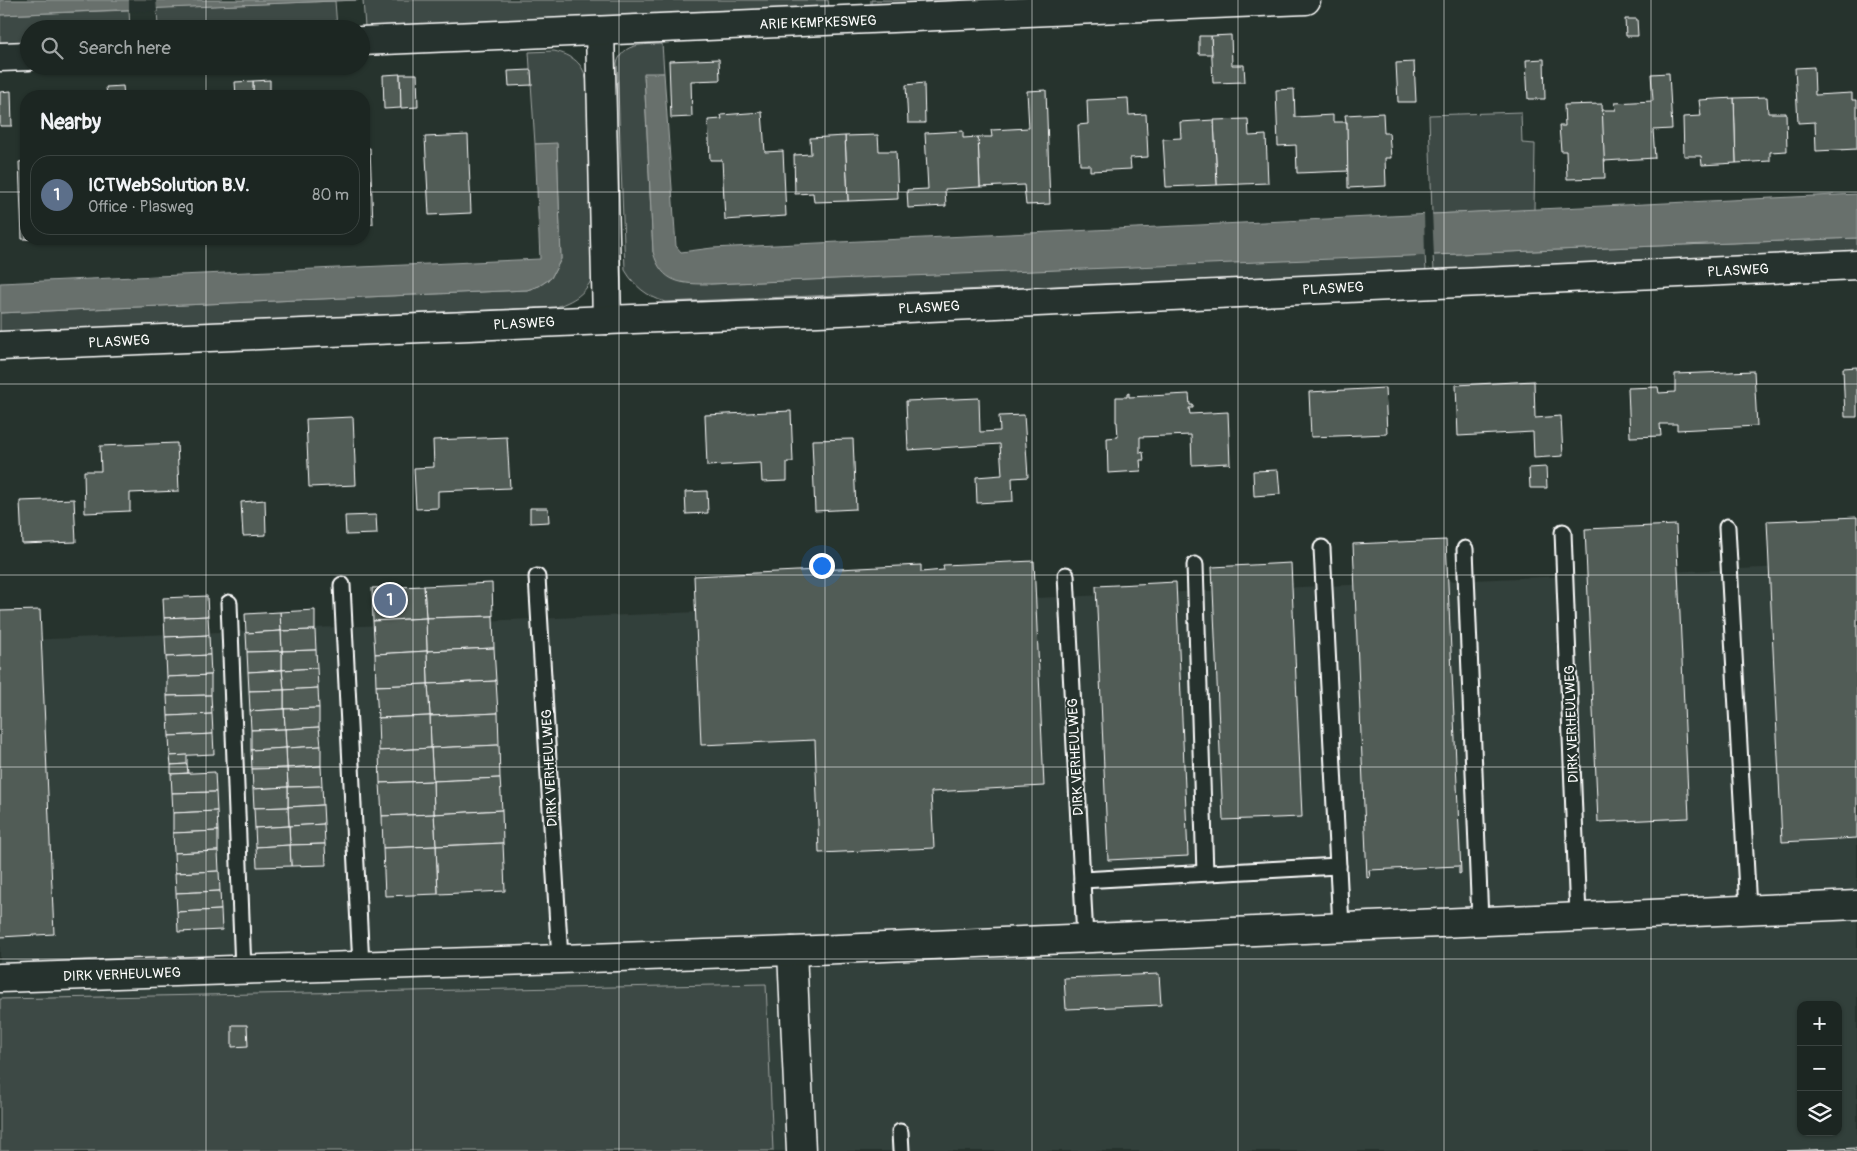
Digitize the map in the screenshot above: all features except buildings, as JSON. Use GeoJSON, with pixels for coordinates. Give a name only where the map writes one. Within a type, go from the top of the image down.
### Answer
{"type":"FeatureCollection","features":[{"type":"Feature","properties":{"kind":"street","name":"ARIE KEMPKESWEG"},"geometry":{"type":"LineString","coordinates":[[370,41],[1306,0]]}},
{"type":"Feature","properties":{"kind":"street"},"geometry":{"type":"LineString","coordinates":[[600,31],[607,320]]}},
{"type":"Feature","properties":{"kind":"street"},"geometry":{"type":"LineString","coordinates":[[0,57],[20,56]]}},
{"type":"Feature","properties":{"kind":"street","name":"PLASWEG"},"geometry":{"type":"LineString","coordinates":[[0,346],[818,312],[1857,265]]}},
{"type":"Feature","properties":{"kind":"street","name":"DIRK VERHEULWEG"},"geometry":{"type":"LineString","coordinates":[[0,978],[792,951],[1857,905]]}},
{"type":"Feature","properties":{"kind":"street"},"geometry":{"type":"LineString","coordinates":[[792,951],[801,1151]]}},
{"type":"Feature","properties":{"kind":"lane"},"geometry":{"type":"LineString","coordinates":[[1726,527],[1748,910]]}},
{"type":"Feature","properties":{"kind":"lane","name":"DIRK VERHEULWEG"},"geometry":{"type":"LineString","coordinates":[[1563,532],[1578,917]]}},
{"type":"Feature","properties":{"kind":"lane"},"geometry":{"type":"LineString","coordinates":[[1322,548],[1341,927]]}},
{"type":"Feature","properties":{"kind":"lane"},"geometry":{"type":"LineString","coordinates":[[1465,549],[1480,921]]}},
{"type":"Feature","properties":{"kind":"lane"},"geometry":{"type":"LineString","coordinates":[[1195,565],[1205,873]]}},
{"type":"Feature","properties":{"kind":"lane","name":"DIRK VERHEULWEG"},"geometry":{"type":"LineString","coordinates":[[1066,575],[1085,938]]}},
{"type":"Feature","properties":{"kind":"lane","name":"DIRK VERHEULWEG"},"geometry":{"type":"LineString","coordinates":[[537,576],[560,959]]}},
{"type":"Feature","properties":{"kind":"lane"},"geometry":{"type":"LineString","coordinates":[[342,585],[361,966]]}},
{"type":"Feature","properties":{"kind":"lane"},"geometry":{"type":"LineString","coordinates":[[228,603],[243,970]]}},
{"type":"Feature","properties":{"kind":"lane"},"geometry":{"type":"LineString","coordinates":[[1082,880],[1338,866]]}},
{"type":"Feature","properties":{"kind":"lane"},"geometry":{"type":"LineString","coordinates":[[900,1132],[901,1151]]}},
{"type":"Feature","properties":{"kind":"shaded area"},"geometry":{"type":"Polygon","coordinates":[[[0,0],[358,0],[0,15],[0,0]]]}},
{"type":"Feature","properties":{"kind":"shaded area"},"geometry":{"type":"Polygon","coordinates":[[[363,0],[828,0],[829,6],[370,27],[370,20],[364,20],[363,0]]]}},
{"type":"Feature","properties":{"kind":"shaded area"},"geometry":{"type":"Polygon","coordinates":[[[871,0],[985,0],[871,5],[871,0]]]}},
{"type":"Feature","properties":{"kind":"shaded area"},"geometry":{"type":"Polygon","coordinates":[[[335,1],[336,20],[158,20],[157,8],[335,1]]]}},
{"type":"Feature","properties":{"kind":"shaded area"},"geometry":{"type":"Polygon","coordinates":[[[129,10],[130,20],[20,20],[20,42],[0,43],[0,15],[129,10]]]}},
{"type":"Feature","properties":{"kind":"shaded area"},"geometry":{"type":"Polygon","coordinates":[[[662,44],[664,73],[644,74],[653,252],[710,284],[1425,254],[1426,271],[665,302],[642,290],[625,270],[617,63],[624,51],[629,48],[641,45],[662,44]]]}},
{"type":"Feature","properties":{"kind":"shaded area"},"geometry":{"type":"Polygon","coordinates":[[[554,51],[576,61],[583,70],[587,83],[596,270],[589,284],[576,298],[556,307],[0,332],[0,313],[527,290],[539,286],[551,278],[561,259],[557,144],[535,144],[529,52],[554,51]]]}},
{"type":"Feature","properties":{"kind":"shaded area"},"geometry":{"type":"Polygon","coordinates":[[[644,73],[664,73],[676,246],[681,252],[712,248],[1857,194],[1857,238],[691,284],[674,280],[668,276],[657,263],[653,252],[644,73]]]}},
{"type":"Feature","properties":{"kind":"shaded area"},"geometry":{"type":"Polygon","coordinates":[[[1521,112],[1522,143],[1535,144],[1534,210],[1432,214],[1429,115],[1521,112]]]}},
{"type":"Feature","properties":{"kind":"shaded area"},"geometry":{"type":"Polygon","coordinates":[[[557,143],[561,259],[551,278],[539,286],[527,290],[0,313],[0,283],[540,259],[535,144],[557,143]]]}},
{"type":"Feature","properties":{"kind":"shaded area"},"geometry":{"type":"Polygon","coordinates":[[[1857,238],[1857,252],[1434,270],[1433,255],[1857,238]]]}},
{"type":"Feature","properties":{"kind":"shaded area"},"geometry":{"type":"Polygon","coordinates":[[[1857,564],[1857,1151],[0,1151],[0,641],[1857,564]]]}},
{"type":"Feature","properties":{"kind":"shaded area"},"geometry":{"type":"Polygon","coordinates":[[[766,984],[773,1151],[0,1151],[0,999],[766,984]]]}},
{"type":"Feature","properties":{"kind":"pier"},"geometry":{"type":"Polygon","coordinates":[[[129,0],[156,0],[157,11],[129,12],[129,0]]]}},
{"type":"Feature","properties":{"kind":"pier"},"geometry":{"type":"Polygon","coordinates":[[[1432,211],[1434,257],[1425,257],[1424,212],[1432,211]]]}},
{"type":"Feature","properties":{"kind":"place","name":"ICTWebSolution B.V."},"geometry":{"type":"Point","coordinates":[390,600]}}]}
